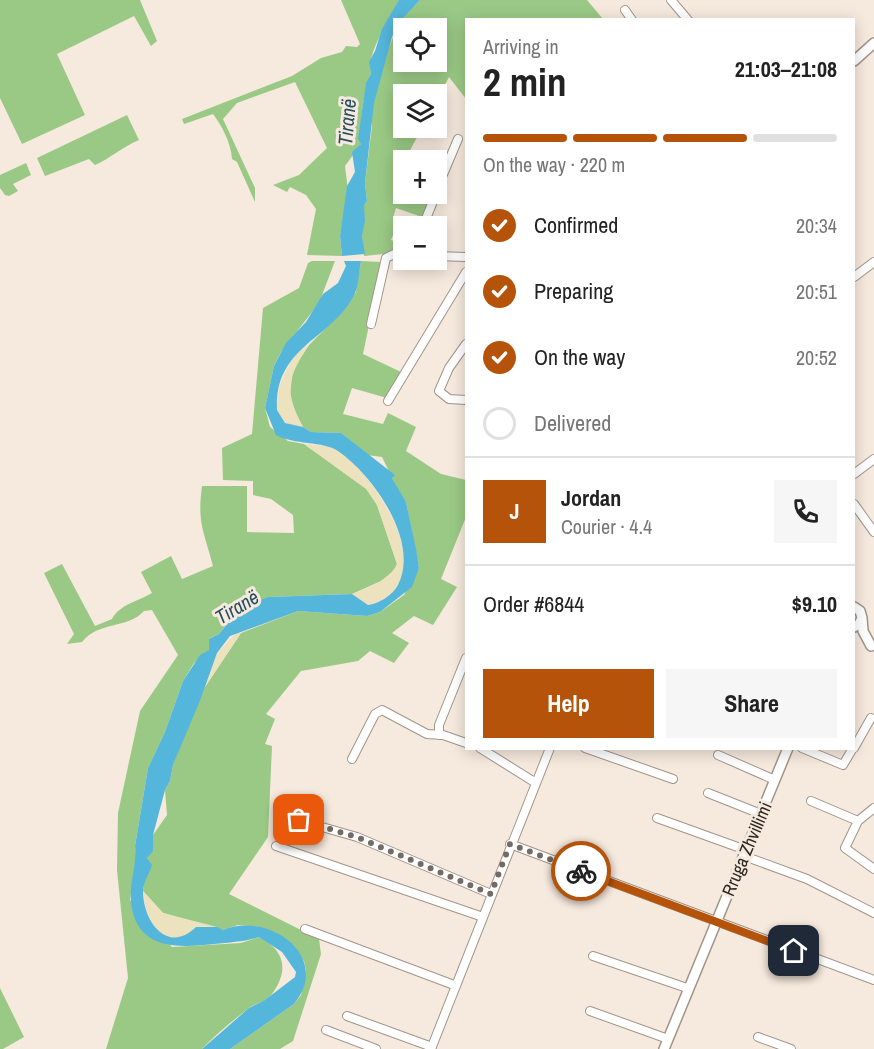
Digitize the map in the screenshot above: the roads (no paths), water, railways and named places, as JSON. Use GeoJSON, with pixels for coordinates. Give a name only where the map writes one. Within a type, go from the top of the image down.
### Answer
{"type":"FeatureCollection","features":[{"type":"Feature","properties":{"kind":"street"},"geometry":{"type":"LineString","coordinates":[[671,0],[686,18]]}},
{"type":"Feature","properties":{"kind":"street"},"geometry":{"type":"LineString","coordinates":[[625,10],[631,18]]}},
{"type":"Feature","properties":{"kind":"street"},"geometry":{"type":"LineString","coordinates":[[855,60],[874,43]]}},
{"type":"Feature","properties":{"kind":"street"},"geometry":{"type":"LineString","coordinates":[[447,166],[458,139]]}},
{"type":"Feature","properties":{"kind":"street"},"geometry":{"type":"LineString","coordinates":[[371,324],[386,258],[393,254]]}},
{"type":"Feature","properties":{"kind":"street"},"geometry":{"type":"LineString","coordinates":[[447,256],[465,257]]}},
{"type":"Feature","properties":{"kind":"street"},"geometry":{"type":"LineString","coordinates":[[855,276],[874,262]]}},
{"type":"Feature","properties":{"kind":"street"},"geometry":{"type":"LineString","coordinates":[[388,401],[465,274]]}},
{"type":"Feature","properties":{"kind":"street"},"geometry":{"type":"LineString","coordinates":[[465,345],[449,368],[439,391],[449,399],[465,400]]}},
{"type":"Feature","properties":{"kind":"street"},"geometry":{"type":"LineString","coordinates":[[855,473],[873,461]]}},
{"type":"Feature","properties":{"kind":"street"},"geometry":{"type":"LineString","coordinates":[[855,505],[874,532]]}},
{"type":"Feature","properties":{"kind":"street"},"geometry":{"type":"LineString","coordinates":[[855,608],[860,611],[863,631],[873,648]]}},
{"type":"Feature","properties":{"kind":"street"},"geometry":{"type":"LineString","coordinates":[[855,627],[860,624],[862,618]]}},
{"type":"Feature","properties":{"kind":"street"},"geometry":{"type":"LineString","coordinates":[[855,629],[873,648]]}},
{"type":"Feature","properties":{"kind":"street"},"geometry":{"type":"LineString","coordinates":[[439,735],[439,725],[465,660]]}},
{"type":"Feature","properties":{"kind":"street"},"geometry":{"type":"LineString","coordinates":[[352,759],[379,711],[386,711],[428,734],[465,743]]}},
{"type":"Feature","properties":{"kind":"street"},"geometry":{"type":"LineString","coordinates":[[855,745],[871,718]]}},
{"type":"Feature","properties":{"kind":"street"},"geometry":{"type":"LineString","coordinates":[[485,750],[536,783]]}},
{"type":"Feature","properties":{"kind":"street"},"geometry":{"type":"LineString","coordinates":[[347,1016],[432,1048],[454,985],[549,750]]}},
{"type":"Feature","properties":{"kind":"street"},"geometry":{"type":"LineString","coordinates":[[591,750],[673,779]]}},
{"type":"Feature","properties":{"kind":"street","name":"Rruga Zhvillimi"},"geometry":{"type":"LineString","coordinates":[[664,1049],[687,988],[787,750]]}},
{"type":"Feature","properties":{"kind":"street"},"geometry":{"type":"LineString","coordinates":[[807,750],[843,765],[852,750]]}},
{"type":"Feature","properties":{"kind":"street"},"geometry":{"type":"LineString","coordinates":[[718,755],[775,780]]}},
{"type":"Feature","properties":{"kind":"street"},"geometry":{"type":"LineString","coordinates":[[708,793],[761,814]]}},
{"type":"Feature","properties":{"kind":"street"},"geometry":{"type":"LineString","coordinates":[[811,801],[858,821]]}},
{"type":"Feature","properties":{"kind":"street"},"geometry":{"type":"LineString","coordinates":[[874,807],[858,821],[845,848],[874,869]]}},
{"type":"Feature","properties":{"kind":"street"},"geometry":{"type":"LineString","coordinates":[[287,817],[357,837],[491,894]]}},
{"type":"Feature","properties":{"kind":"street"},"geometry":{"type":"LineString","coordinates":[[657,818],[807,879],[874,913]]}},
{"type":"Feature","properties":{"kind":"street"},"geometry":{"type":"LineString","coordinates":[[510,844],[715,923],[874,980]]}},
{"type":"Feature","properties":{"kind":"street"},"geometry":{"type":"LineString","coordinates":[[276,846],[483,917]]}},
{"type":"Feature","properties":{"kind":"street"},"geometry":{"type":"LineString","coordinates":[[305,929],[454,985]]}},
{"type":"Feature","properties":{"kind":"street"},"geometry":{"type":"LineString","coordinates":[[593,956],[687,988]]}},
{"type":"Feature","properties":{"kind":"street"},"geometry":{"type":"LineString","coordinates":[[590,1011],[668,1039]]}},
{"type":"Feature","properties":{"kind":"street"},"geometry":{"type":"LineString","coordinates":[[326,1030],[376,1049]]}},
{"type":"Feature","properties":{"kind":"street"},"geometry":{"type":"LineString","coordinates":[[758,1037],[791,1049]]}},
{"type":"Feature","properties":{"kind":"water"},"geometry":{"type":"Polygon","coordinates":[[[399,0],[420,0],[403,18],[393,18],[393,35],[374,103],[365,183],[367,201],[364,206],[365,221],[362,236],[365,254],[342,256],[340,236],[347,186],[355,172],[352,152],[361,144],[358,139],[366,83],[371,74],[369,62],[382,29],[399,0]]]}},
{"type":"Feature","properties":{"kind":"water"},"geometry":{"type":"Polygon","coordinates":[[[344,261],[361,261],[355,293],[345,309],[295,357],[285,371],[279,388],[277,410],[285,423],[303,427],[311,432],[341,433],[395,475],[392,478],[406,502],[419,568],[412,587],[380,612],[367,616],[298,611],[230,636],[217,653],[165,790],[153,835],[153,851],[147,858],[152,865],[143,891],[147,913],[152,923],[166,936],[185,935],[196,927],[217,927],[223,930],[241,926],[259,927],[276,932],[301,954],[306,970],[304,986],[294,1004],[230,1049],[202,1049],[249,1008],[265,1000],[295,977],[296,972],[282,952],[259,937],[214,944],[173,945],[150,937],[134,918],[131,888],[135,846],[148,768],[165,732],[183,681],[200,655],[209,650],[209,639],[219,634],[239,610],[268,597],[352,594],[368,605],[376,603],[396,589],[403,568],[403,549],[398,530],[390,511],[366,476],[352,462],[332,448],[276,435],[265,408],[274,366],[286,343],[306,322],[323,294],[338,283],[346,266],[344,261]]]}},
{"type":"Feature","properties":{"kind":"water label","name":"Tiranë"},"geometry":{"type":"Point","coordinates":[347,122]}},
{"type":"Feature","properties":{"kind":"water label","name":"Tiranë"},"geometry":{"type":"Point","coordinates":[237,607]}}]}
